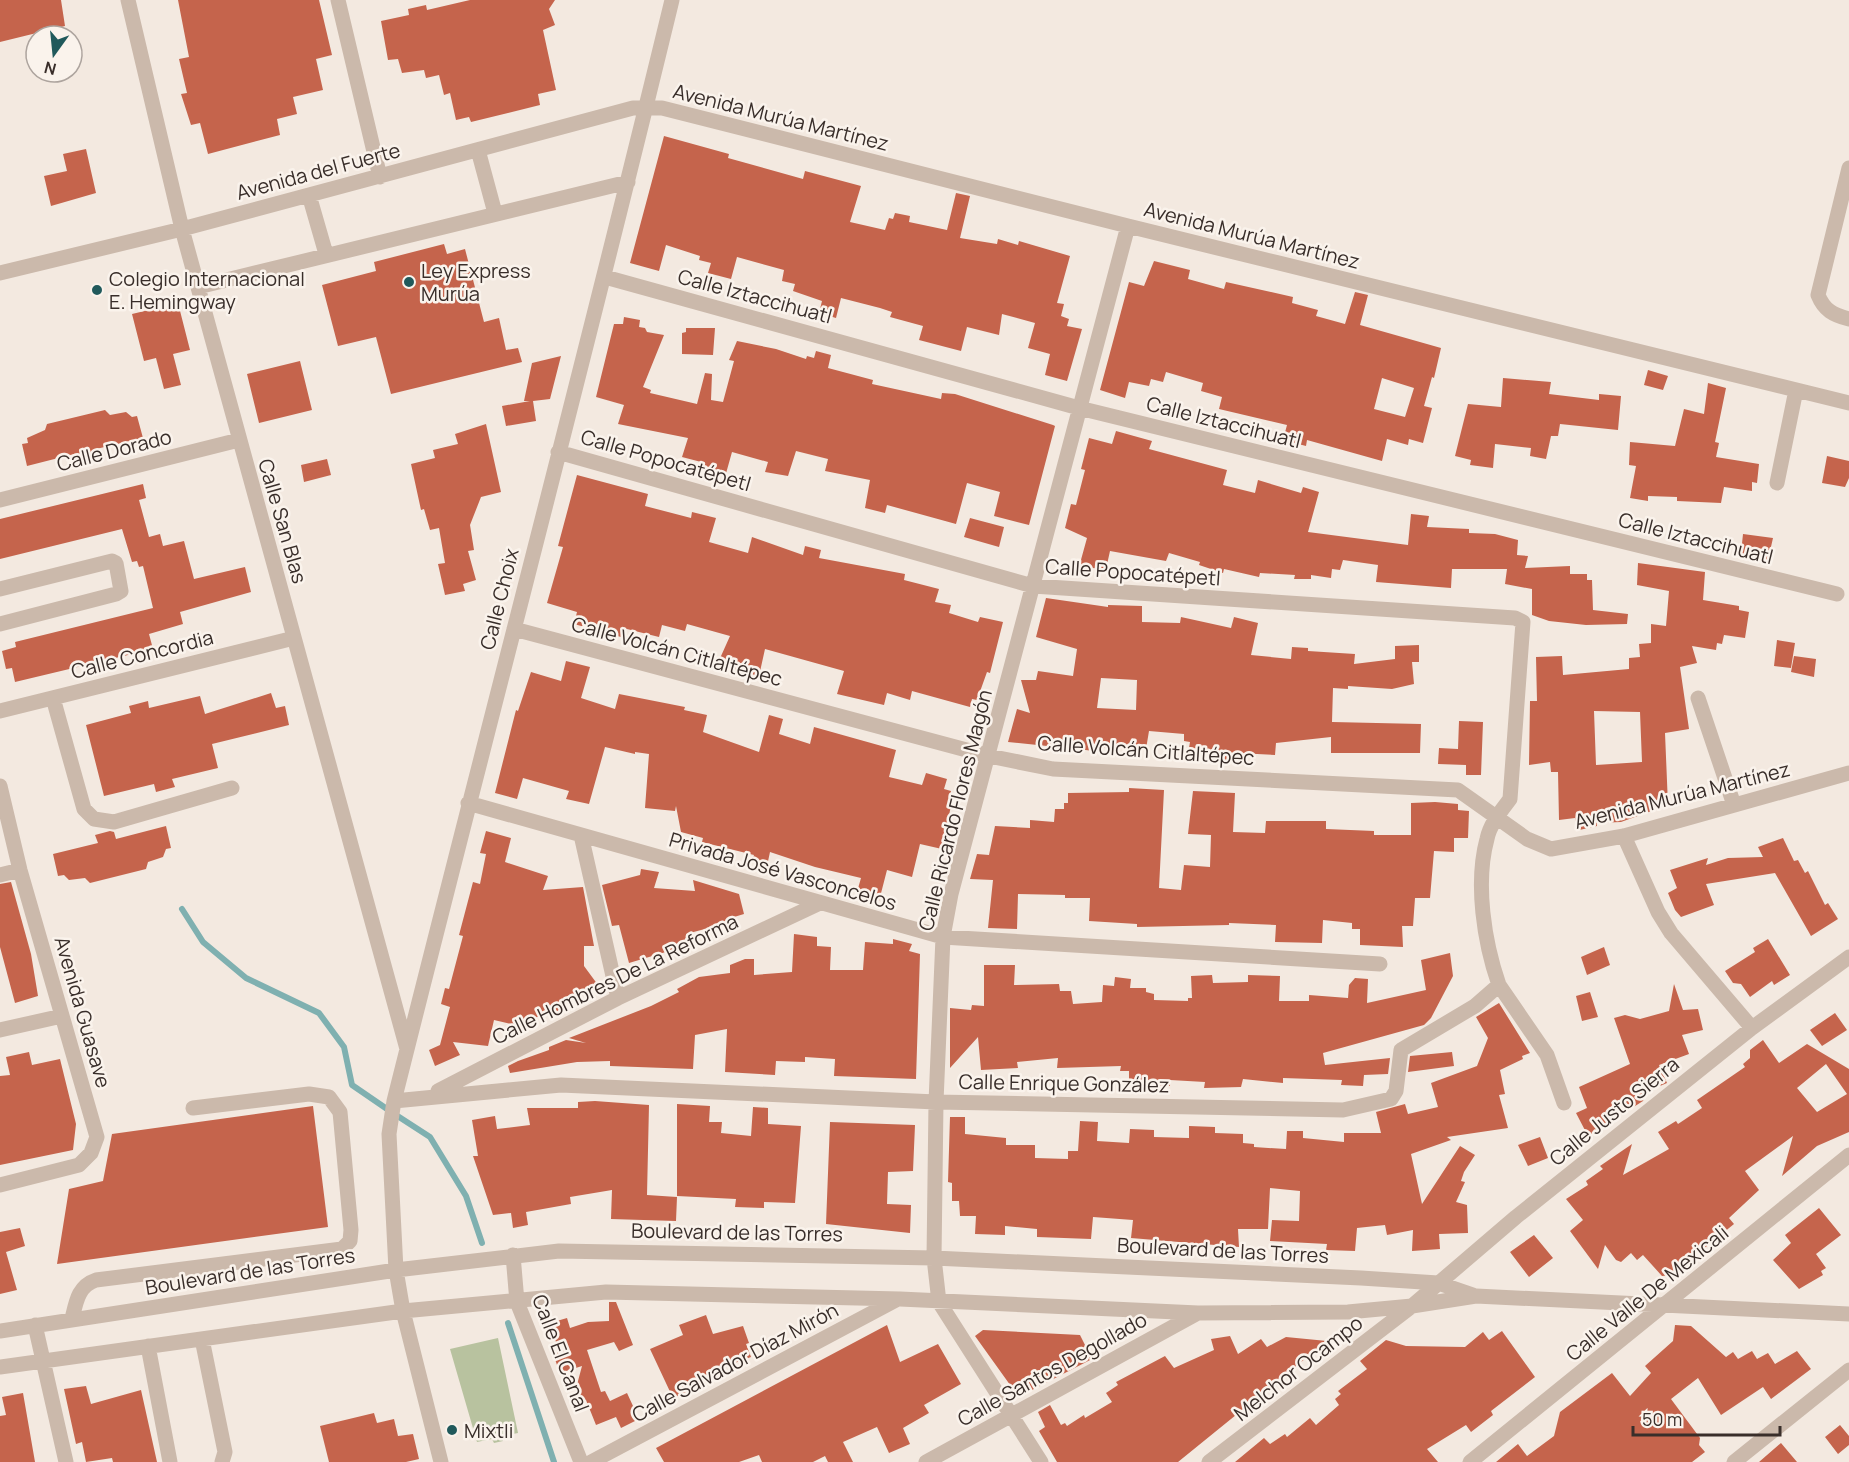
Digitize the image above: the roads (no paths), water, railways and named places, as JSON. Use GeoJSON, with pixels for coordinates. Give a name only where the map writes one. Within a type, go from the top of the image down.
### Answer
{"type":"FeatureCollection","features":[{"type":"Feature","properties":{"kind":"street","name":"Calle San Blas"},"geometry":{"type":"LineString","coordinates":[[128,0],[182,229],[407,1050]]}},
{"type":"Feature","properties":{"kind":"street"},"geometry":{"type":"LineString","coordinates":[[338,0],[380,177]]}},
{"type":"Feature","properties":{"kind":"street","name":"Calle Choix"},"geometry":{"type":"LineString","coordinates":[[394,1101],[468,803],[628,182],[672,0]]}},
{"type":"Feature","properties":{"kind":"street","name":"Avenida del Fuerte"},"geometry":{"type":"LineString","coordinates":[[0,273],[182,229],[633,108],[646,107]]}},
{"type":"Feature","properties":{"kind":"street","name":"Avenida Murúa Martínez"},"geometry":{"type":"LineString","coordinates":[[646,107],[662,108],[1128,226],[1849,403]]}},
{"type":"Feature","properties":{"kind":"street"},"geometry":{"type":"LineString","coordinates":[[478,150],[495,213]]}},
{"type":"Feature","properties":{"kind":"street"},"geometry":{"type":"LineString","coordinates":[[1849,168],[1818,295],[1823,306],[1836,316],[1849,319]]}},
{"type":"Feature","properties":{"kind":"street"},"geometry":{"type":"LineString","coordinates":[[198,287],[628,182]]}},
{"type":"Feature","properties":{"kind":"street"},"geometry":{"type":"LineString","coordinates":[[309,195],[326,254]]}},
{"type":"Feature","properties":{"kind":"street","name":"Calle Ricardo Flores Magón"},"geometry":{"type":"LineString","coordinates":[[1041,1462],[939,1302],[934,1258],[936,1102],[943,937],[951,894],[1128,226]]}},
{"type":"Feature","properties":{"kind":"street","name":"Calle Iztaccihuatl"},"geometry":{"type":"LineString","coordinates":[[604,277],[1079,408],[1837,594]]}},
{"type":"Feature","properties":{"kind":"street"},"geometry":{"type":"LineString","coordinates":[[1777,483],[1796,390]]}},
{"type":"Feature","properties":{"kind":"street","name":"Calle Dorado"},"geometry":{"type":"LineString","coordinates":[[0,500],[239,440]]}},
{"type":"Feature","properties":{"kind":"street","name":"Calle Popocatépetl"},"geometry":{"type":"LineString","coordinates":[[558,452],[1033,586],[1503,618],[1523,622],[1510,799],[1497,816]]}},
{"type":"Feature","properties":{"kind":"street"},"geometry":{"type":"LineString","coordinates":[[0,589],[112,561],[116,563],[122,586],[121,591],[116,594],[0,624]]}},
{"type":"Feature","properties":{"kind":"street","name":"Calle Volcán Citlaltépec"},"geometry":{"type":"LineString","coordinates":[[514,629],[989,756],[1053,769],[1458,790],[1497,816]]}},
{"type":"Feature","properties":{"kind":"street","name":"Calle Concordia"},"geometry":{"type":"LineString","coordinates":[[0,711],[294,638]]}},
{"type":"Feature","properties":{"kind":"street"},"geometry":{"type":"LineString","coordinates":[[53,698],[84,809],[94,819],[114,822],[232,788]]}},
{"type":"Feature","properties":{"kind":"street"},"geometry":{"type":"LineString","coordinates":[[1698,698],[1734,805]]}},
{"type":"Feature","properties":{"kind":"street","name":"Avenida Murúa Martínez"},"geometry":{"type":"LineString","coordinates":[[1497,816],[1527,839],[1551,849],[1624,836],[1849,773]]}},
{"type":"Feature","properties":{"kind":"street","name":"Avenida Guasave"},"geometry":{"type":"LineString","coordinates":[[0,786],[20,870],[94,1125],[96,1146],[79,1165],[0,1185]]}},
{"type":"Feature","properties":{"kind":"street","name":"Privada José Vasconcelos"},"geometry":{"type":"LineString","coordinates":[[468,803],[943,937],[1380,964]]}},
{"type":"Feature","properties":{"kind":"street"},"geometry":{"type":"LineString","coordinates":[[1497,816],[1487,838],[1482,896],[1490,957],[1499,985],[1547,1055],[1564,1103]]}},
{"type":"Feature","properties":{"kind":"street"},"geometry":{"type":"LineString","coordinates":[[580,835],[618,998]]}},
{"type":"Feature","properties":{"kind":"street"},"geometry":{"type":"LineString","coordinates":[[1624,836],[1658,912],[1671,933],[1752,1028]]}},
{"type":"Feature","properties":{"kind":"street"},"geometry":{"type":"LineString","coordinates":[[0,875],[20,870]]}},
{"type":"Feature","properties":{"kind":"street","name":"Calle Hombres De La Reforma"},"geometry":{"type":"LineString","coordinates":[[430,1095],[618,998],[820,903]]}},
{"type":"Feature","properties":{"kind":"street","name":"Calle Justo Sierra"},"geometry":{"type":"LineString","coordinates":[[1412,1306],[1438,1282],[1752,1028],[1849,957]]}},
{"type":"Feature","properties":{"kind":"street","name":"Calle Enrique González"},"geometry":{"type":"LineString","coordinates":[[394,1101],[430,1095],[561,1085],[936,1102],[1343,1110],[1391,1099],[1396,1091],[1401,1050],[1475,1006],[1499,985]]}},
{"type":"Feature","properties":{"kind":"street"},"geometry":{"type":"LineString","coordinates":[[0,1030],[62,1016]]}},
{"type":"Feature","properties":{"kind":"street"},"geometry":{"type":"LineString","coordinates":[[72,1319],[78,1295],[86,1284],[96,1280],[342,1249],[350,1241],[351,1230],[340,1112],[329,1098],[309,1094],[193,1108]]}},
{"type":"Feature","properties":{"kind":"street"},"geometry":{"type":"LineString","coordinates":[[394,1101],[389,1134],[396,1270],[441,1462]]}},
{"type":"Feature","properties":{"kind":"street","name":"Calle Valle De Mexicali"},"geometry":{"type":"LineString","coordinates":[[1470,1462],[1849,1155]]}},
{"type":"Feature","properties":{"kind":"street","name":"Boulevard de las Torres"},"geometry":{"type":"LineString","coordinates":[[0,1331],[396,1270],[513,1256],[613,1250],[934,1258],[1438,1282],[1476,1296]]}},
{"type":"Feature","properties":{"kind":"street","name":"Calle El Canal"},"geometry":{"type":"LineString","coordinates":[[513,1256],[517,1302],[581,1462]]}},
{"type":"Feature","properties":{"kind":"street","name":"Boulevard de las Torres"},"geometry":{"type":"LineString","coordinates":[[0,1367],[404,1311],[606,1292],[900,1299],[1198,1313],[1348,1312],[1412,1306],[1476,1296],[1849,1314]]}},
{"type":"Feature","properties":{"kind":"street","name":"Calle Salvador Díaz Mirón"},"geometry":{"type":"LineString","coordinates":[[591,1462],[900,1299]]}},
{"type":"Feature","properties":{"kind":"street","name":"Melchor Ocampo"},"geometry":{"type":"LineString","coordinates":[[1209,1462],[1412,1306]]}},
{"type":"Feature","properties":{"kind":"street","name":"Calle Santos Degollado"},"geometry":{"type":"LineString","coordinates":[[926,1462],[1198,1313]]}},
{"type":"Feature","properties":{"kind":"street"},"geometry":{"type":"LineString","coordinates":[[35,1325],[66,1462]]}},
{"type":"Feature","properties":{"kind":"street"},"geometry":{"type":"LineString","coordinates":[[202,1339],[225,1452],[222,1462]]}},
{"type":"Feature","properties":{"kind":"street"},"geometry":{"type":"LineString","coordinates":[[148,1346],[170,1462]]}},
{"type":"Feature","properties":{"kind":"street"},"geometry":{"type":"LineString","coordinates":[[1734,1462],[1849,1370]]}},
{"type":"Feature","properties":{"kind":"waterway"},"geometry":{"type":"LineString","coordinates":[[182,909],[203,942],[246,978],[319,1013],[344,1047],[352,1085],[387,1109]]}},
{"type":"Feature","properties":{"kind":"waterway"},"geometry":{"type":"LineString","coordinates":[[396,1115],[430,1137],[466,1196],[482,1243]]}},
{"type":"Feature","properties":{"kind":"waterway"},"geometry":{"type":"LineString","coordinates":[[508,1323],[554,1462]]}},
{"type":"Feature","properties":{"kind":"place","name":"Ley Express Murúa"},"geometry":{"type":"Point","coordinates":[409,282]}},
{"type":"Feature","properties":{"kind":"place","name":"Colegio Internacional E. Hemingway"},"geometry":{"type":"Point","coordinates":[97,290]}},
{"type":"Feature","properties":{"kind":"place","name":"Mixtli"},"geometry":{"type":"Point","coordinates":[452,1430]}}]}
